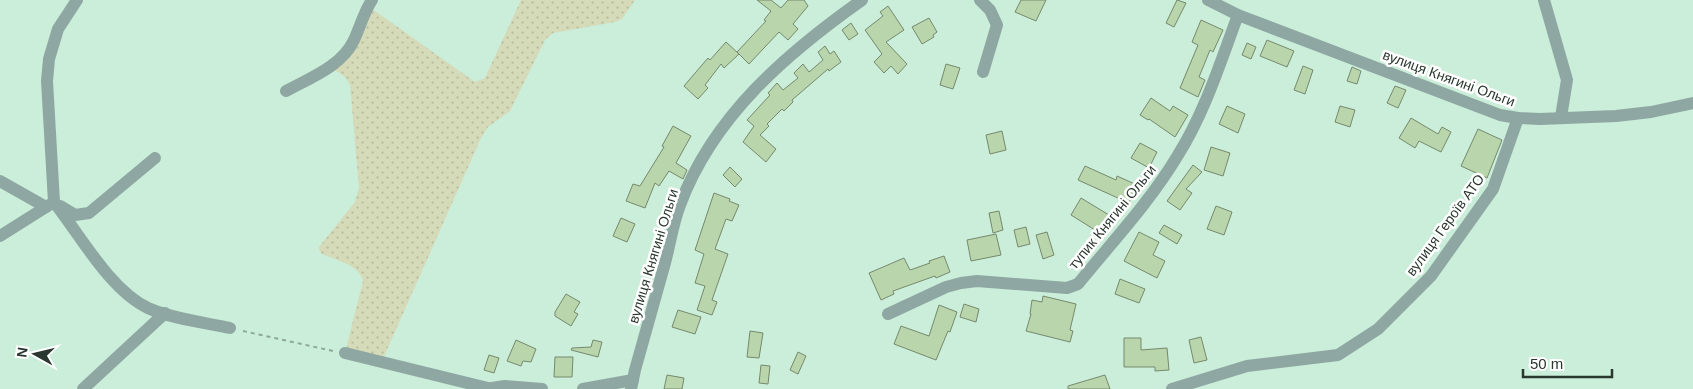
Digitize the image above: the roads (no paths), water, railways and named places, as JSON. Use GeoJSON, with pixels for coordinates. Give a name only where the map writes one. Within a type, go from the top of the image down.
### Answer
{"type":"FeatureCollection","features":[{"type":"Feature","properties":{"kind":"street"},"geometry":{"type":"LineString","coordinates":[[77,0],[56,35],[50,52],[48,66],[50,204],[117,284],[143,305],[166,313],[230,328]]}},
{"type":"Feature","properties":{"kind":"street"},"geometry":{"type":"LineString","coordinates":[[286,91],[342,58],[354,42],[372,0]]}},
{"type":"Feature","properties":{"kind":"street","name":"вулиця Княгині Ольги"},"geometry":{"type":"LineString","coordinates":[[583,389],[632,385],[680,205],[706,153],[720,132],[750,93],[822,29],[862,0]]}},
{"type":"Feature","properties":{"kind":"street"},"geometry":{"type":"LineString","coordinates":[[980,0],[990,10],[997,25],[983,72]]}},
{"type":"Feature","properties":{"kind":"street","name":"вулиця Княгині Ольги"},"geometry":{"type":"LineString","coordinates":[[1208,0],[1238,15],[1500,115],[1518,118],[1633,115],[1693,103]]}},
{"type":"Feature","properties":{"kind":"street"},"geometry":{"type":"LineString","coordinates":[[1544,0],[1567,80],[1561,117]]}},
{"type":"Feature","properties":{"kind":"street","name":"тупик Княгині Ольги"},"geometry":{"type":"LineString","coordinates":[[888,314],[961,282],[977,281],[1067,288],[1078,284],[1158,187],[1179,154],[1204,107],[1238,15]]}},
{"type":"Feature","properties":{"kind":"street","name":"вулиця Героїв АТО"},"geometry":{"type":"LineString","coordinates":[[1172,389],[1247,366],[1338,355],[1378,329],[1431,276],[1493,189],[1518,118]]}},
{"type":"Feature","properties":{"kind":"street"},"geometry":{"type":"LineString","coordinates":[[0,181],[75,215],[89,213],[155,158]]}},
{"type":"Feature","properties":{"kind":"street"},"geometry":{"type":"LineString","coordinates":[[0,236],[50,204]]}},
{"type":"Feature","properties":{"kind":"street"},"geometry":{"type":"LineString","coordinates":[[83,389],[166,313]]}},
{"type":"Feature","properties":{"kind":"street"},"geometry":{"type":"LineString","coordinates":[[345,353],[487,388],[505,386],[542,389]]}}]}
